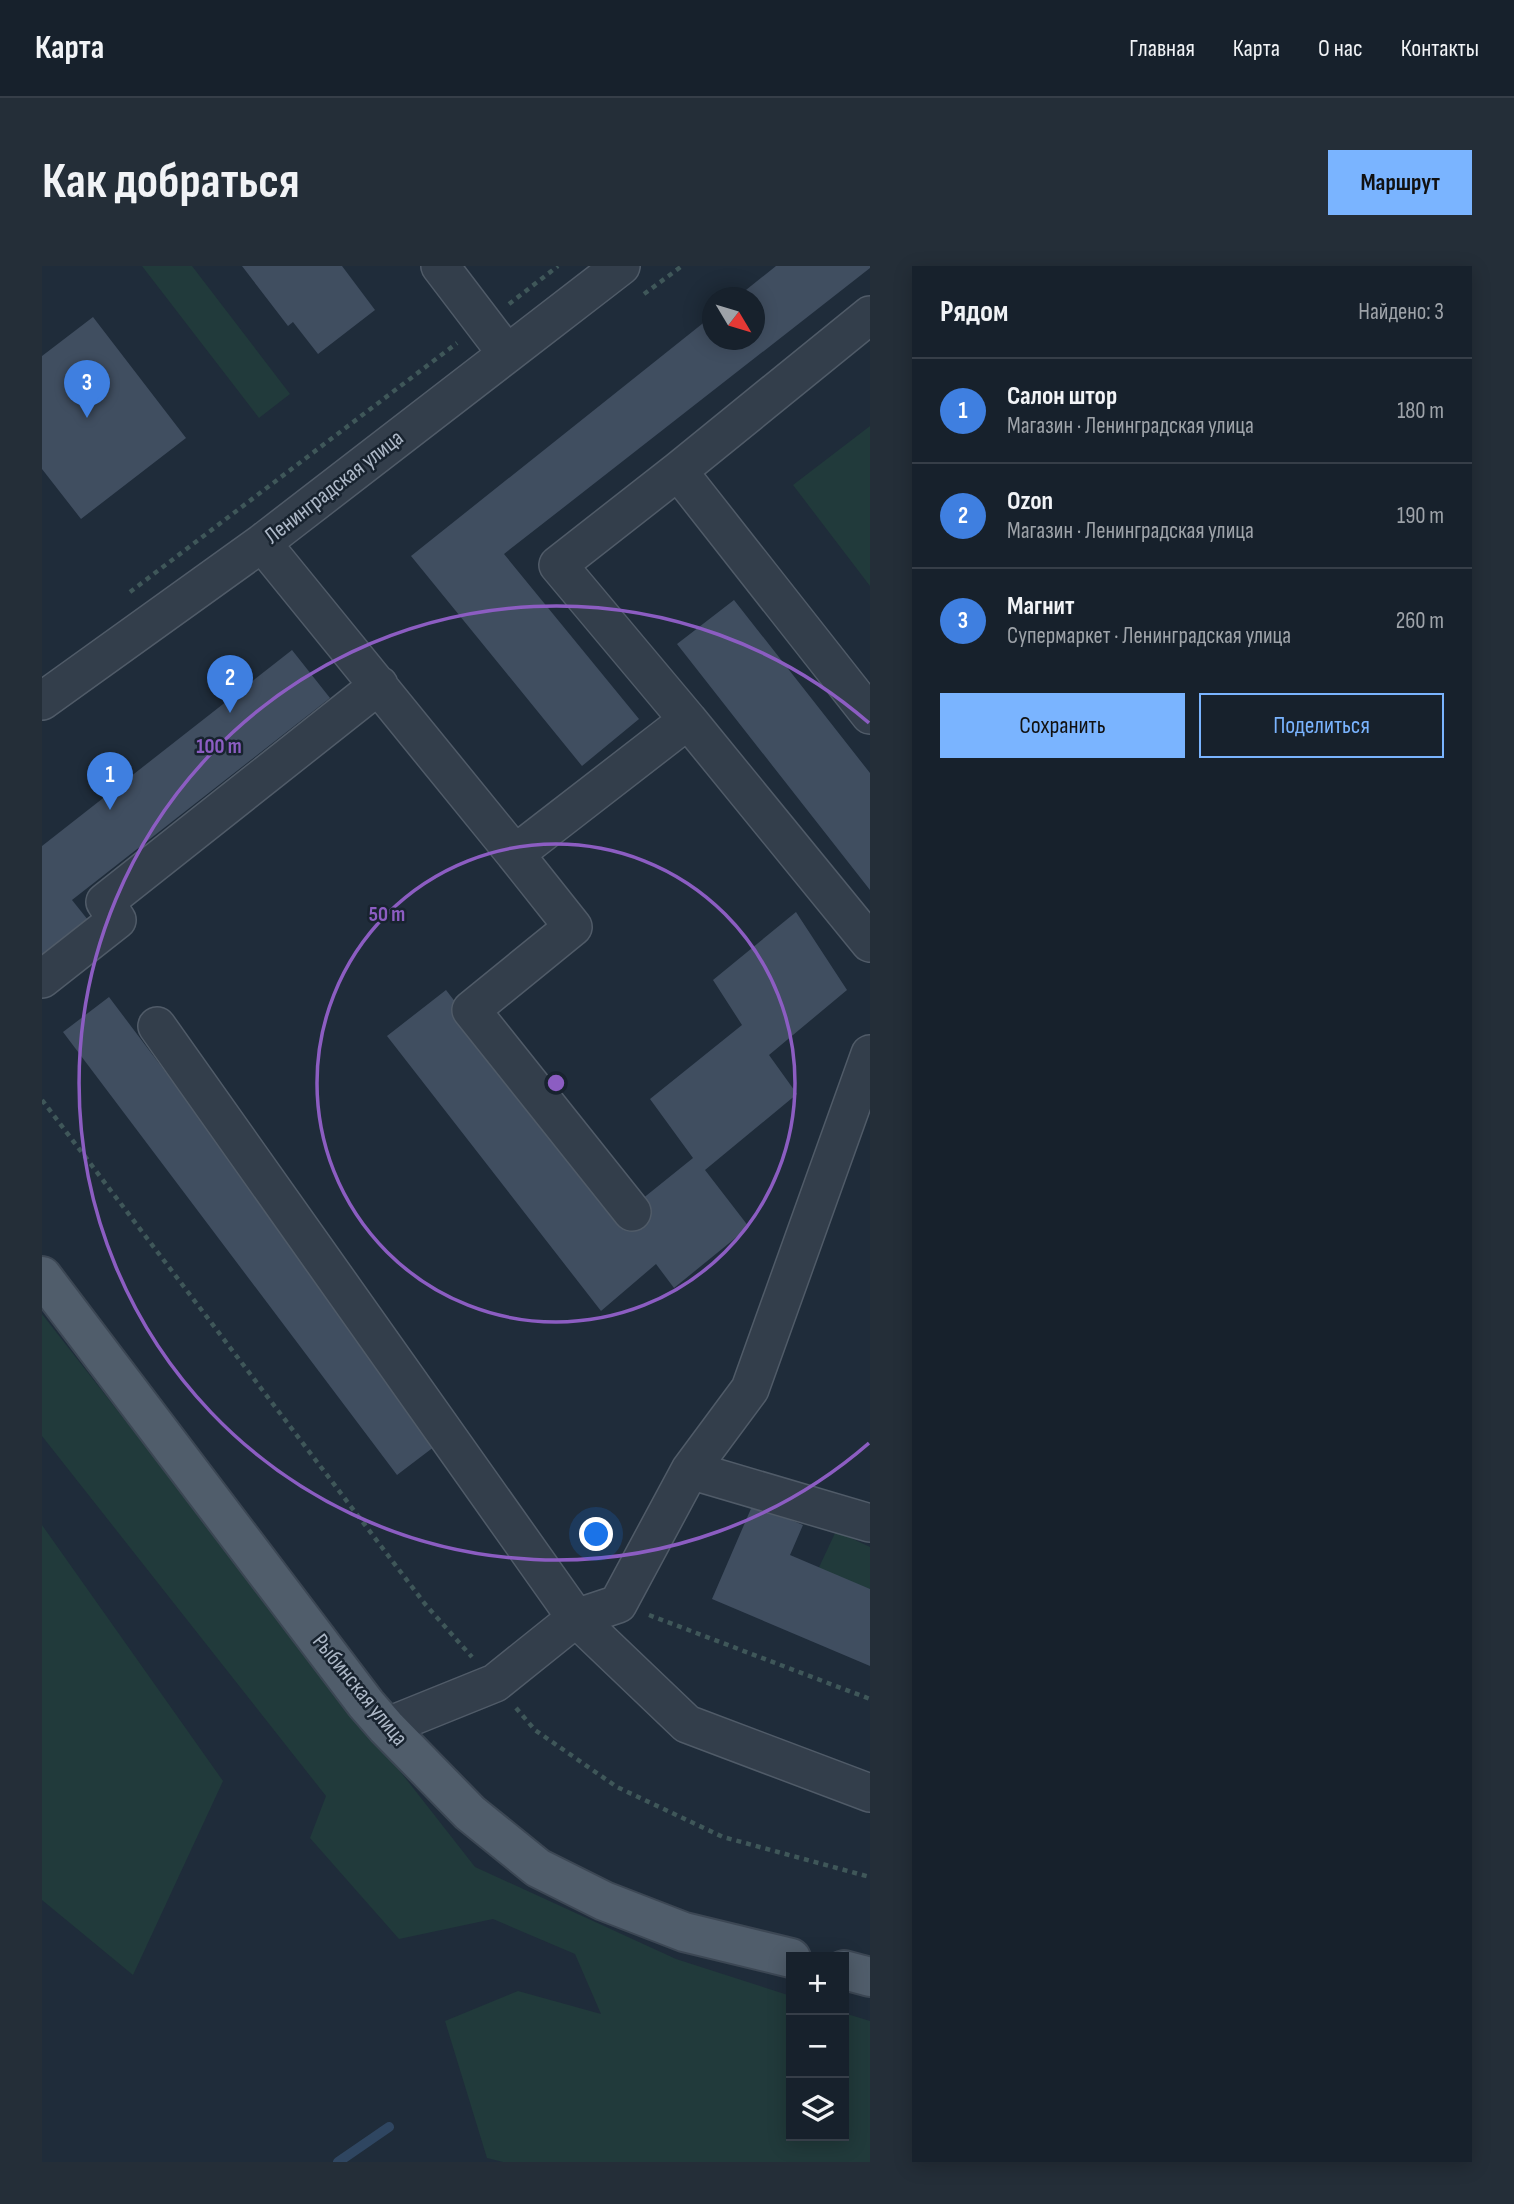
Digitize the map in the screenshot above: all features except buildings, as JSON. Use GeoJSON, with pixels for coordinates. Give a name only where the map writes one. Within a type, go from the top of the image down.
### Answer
{"type":"FeatureCollection","features":[{"type":"Feature","properties":{"kind":"main road","name":"Рыбинская улица"},"geometry":{"type":"LineString","coordinates":[[42,1276],[366,1704],[470,1813],[538,1868],[604,1901],[684,1932],[786,1957]]}},
{"type":"Feature","properties":{"kind":"main road"},"geometry":{"type":"LineString","coordinates":[[849,1971],[870,1977]]}},
{"type":"Feature","properties":{"kind":"street"},"geometry":{"type":"LineString","coordinates":[[440,266],[507,354]]}},
{"type":"Feature","properties":{"kind":"street","name":"Ленинградская улица"},"geometry":{"type":"LineString","coordinates":[[46,690],[262,543],[621,266]]}},
{"type":"Feature","properties":{"kind":"street"},"geometry":{"type":"LineString","coordinates":[[870,315],[558,565],[870,943]]}},
{"type":"Feature","properties":{"kind":"street"},"geometry":{"type":"LineString","coordinates":[[678,471],[870,715]]}},
{"type":"Feature","properties":{"kind":"street"},"geometry":{"type":"LineString","coordinates":[[262,543],[573,927],[471,1010],[632,1212]]}},
{"type":"Feature","properties":{"kind":"street"},"geometry":{"type":"LineString","coordinates":[[42,979],[117,920],[105,902],[379,685]]}},
{"type":"Feature","properties":{"kind":"street"},"geometry":{"type":"LineString","coordinates":[[515,854],[688,720]]}},
{"type":"Feature","properties":{"kind":"street"},"geometry":{"type":"LineString","coordinates":[[157,1026],[576,1618],[687,1724],[870,1793]]}},
{"type":"Feature","properties":{"kind":"street"},"geometry":{"type":"LineString","coordinates":[[386,1727],[495,1683],[576,1618],[618,1604],[690,1470],[750,1389],[870,1054]]}},
{"type":"Feature","properties":{"kind":"street"},"geometry":{"type":"LineString","coordinates":[[690,1470],[870,1523]]}},
{"type":"Feature","properties":{"kind":"path"},"geometry":{"type":"LineString","coordinates":[[119,600],[558,266]]}},
{"type":"Feature","properties":{"kind":"path"},"geometry":{"type":"LineString","coordinates":[[42,1100],[425,1604],[535,1731],[617,1787],[723,1837],[870,1877]]}},
{"type":"Feature","properties":{"kind":"path"},"geometry":{"type":"LineString","coordinates":[[618,1604],[870,1699]]}},
{"type":"Feature","properties":{"kind":"green space"},"geometry":{"type":"Polygon","coordinates":[[[142,266],[192,266],[290,394],[259,418],[142,266]]]}},
{"type":"Feature","properties":{"kind":"green space"},"geometry":{"type":"Polygon","coordinates":[[[870,426],[870,586],[793,485],[870,426]]]}},
{"type":"Feature","properties":{"kind":"green space"},"geometry":{"type":"Polygon","coordinates":[[[42,1314],[475,1867],[676,1959],[786,1994],[786,2141],[849,2141],[849,2015],[870,2021],[870,2162],[503,2162],[487,2158],[445,2021],[518,1991],[601,2014],[575,1954],[493,1919],[399,1939],[310,1838],[326,1796],[42,1436],[42,1314]]]}},
{"type":"Feature","properties":{"kind":"green space"},"geometry":{"type":"Polygon","coordinates":[[[42,1525],[223,1781],[133,1975],[42,1900],[42,1525]]]}},
{"type":"Feature","properties":{"kind":"green space"},"geometry":{"type":"Polygon","coordinates":[[[836,1531],[870,1547],[870,1640],[800,1608],[836,1531]]]}},
{"type":"Feature","properties":{"kind":"waterway"},"geometry":{"type":"LineString","coordinates":[[338,2162],[389,2127]]}},
{"type":"Feature","properties":{"kind":"place","name":"Магнит"},"geometry":{"type":"Point","coordinates":[87,418]}},
{"type":"Feature","properties":{"kind":"place","name":"Ozon"},"geometry":{"type":"Point","coordinates":[230,713]}},
{"type":"Feature","properties":{"kind":"place","name":"Салон штор"},"geometry":{"type":"Point","coordinates":[110,810]}}]}
